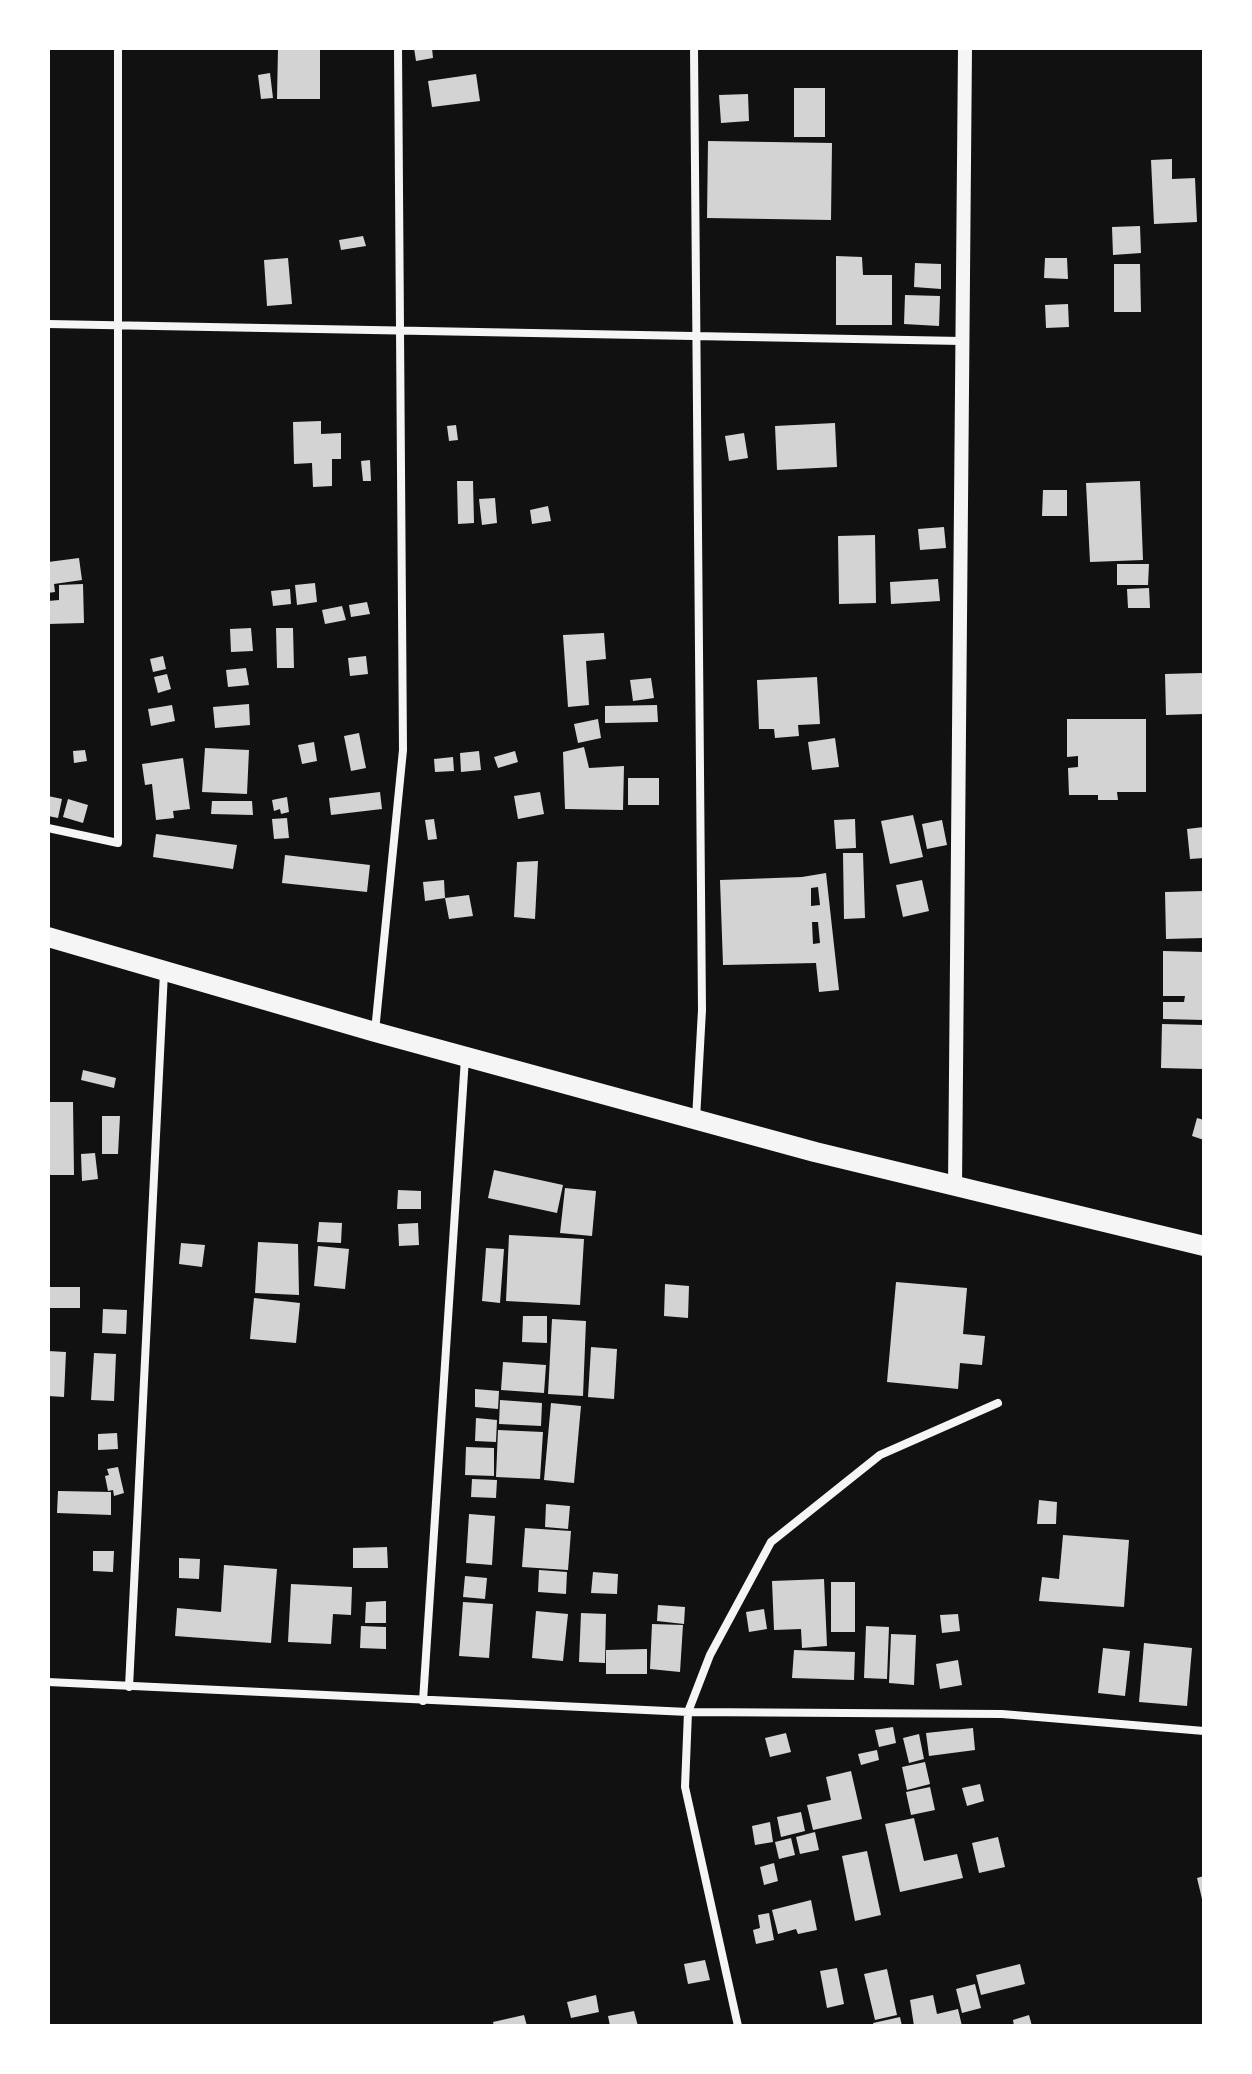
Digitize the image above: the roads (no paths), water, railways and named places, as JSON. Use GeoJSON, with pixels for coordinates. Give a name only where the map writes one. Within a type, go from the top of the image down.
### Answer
{"type":"FeatureCollection","features":[{"type":"Feature","properties":{"kind":"main road"},"geometry":{"type":"LineString","coordinates":[[48,937],[375,1032],[696,1120],[1204,1246]]}},
{"type":"Feature","properties":{"kind":"street"},"geometry":{"type":"LineString","coordinates":[[48,828],[118,843],[118,48]]}},
{"type":"Feature","properties":{"kind":"street"},"geometry":{"type":"LineString","coordinates":[[375,1032],[403,750],[398,48]]}},
{"type":"Feature","properties":{"kind":"street"},"geometry":{"type":"LineString","coordinates":[[694,48],[702,1010],[696,1120]]}},
{"type":"Feature","properties":{"kind":"street"},"geometry":{"type":"LineString","coordinates":[[955,1186],[965,48]]}},
{"type":"Feature","properties":{"kind":"street"},"geometry":{"type":"LineString","coordinates":[[48,324],[962,341]]}},
{"type":"Feature","properties":{"kind":"street"},"geometry":{"type":"LineString","coordinates":[[129,1687],[164,971]]}},
{"type":"Feature","properties":{"kind":"street"},"geometry":{"type":"LineString","coordinates":[[423,1701],[465,1057]]}},
{"type":"Feature","properties":{"kind":"street"},"geometry":{"type":"LineString","coordinates":[[738,2026],[685,1787],[688,1712],[710,1655],[771,1542],[880,1455],[998,1403]]}},
{"type":"Feature","properties":{"kind":"street"},"geometry":{"type":"LineString","coordinates":[[48,1682],[688,1712],[1002,1714],[1204,1731]]}}]}
